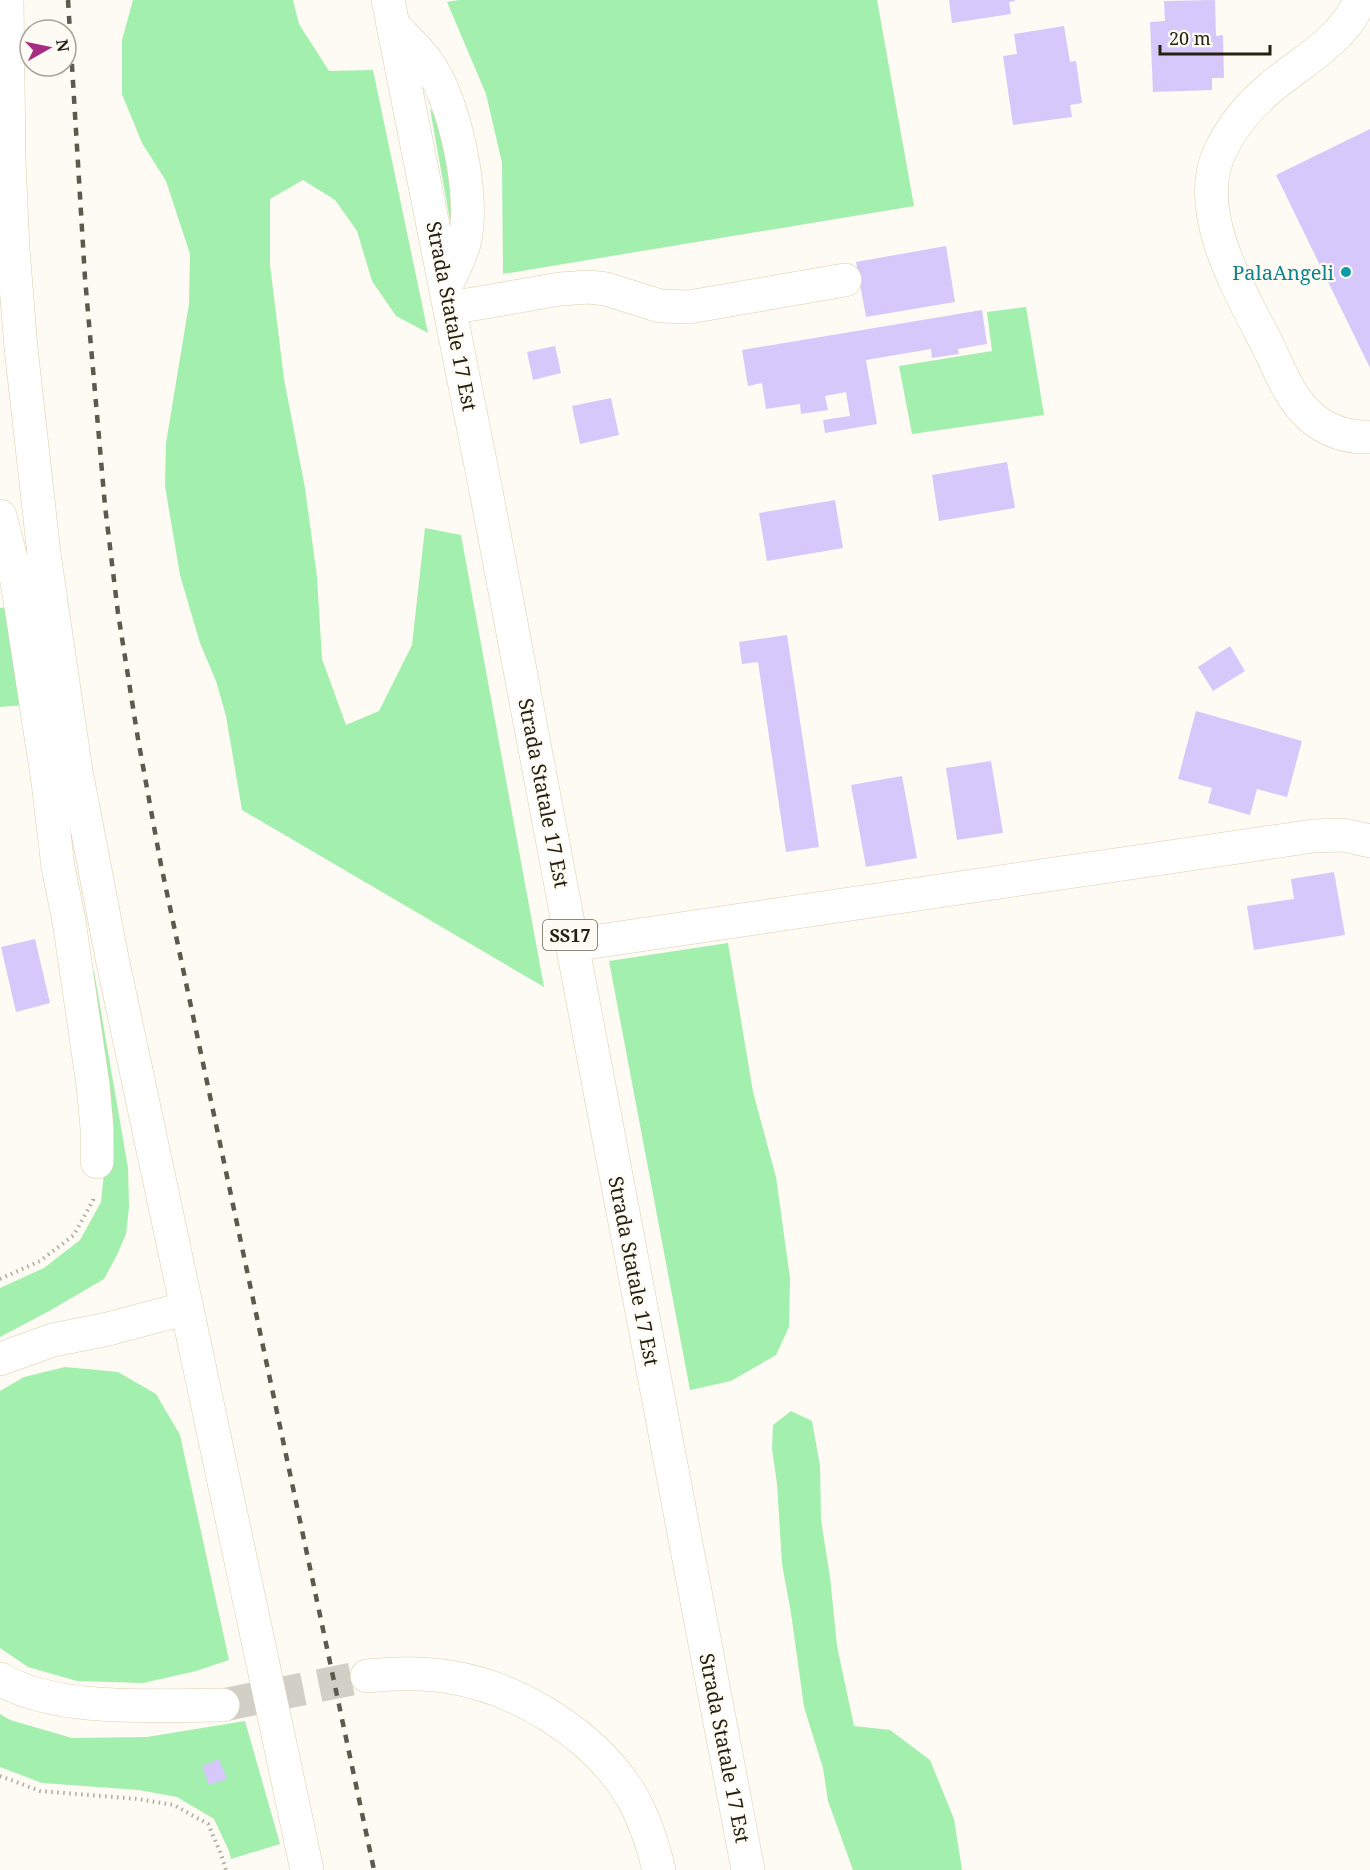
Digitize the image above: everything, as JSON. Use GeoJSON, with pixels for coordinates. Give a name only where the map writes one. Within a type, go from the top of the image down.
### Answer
{"type":"FeatureCollection","features":[{"type":"Feature","properties":{"kind":"street"},"geometry":{"type":"LineString","coordinates":[[7,0],[9,150],[21,348],[14,420],[44,554],[76,771],[111,958],[307,1870]]}},
{"type":"Feature","properties":{"kind":"street"},"geometry":{"type":"LineString","coordinates":[[1360,0],[1344,28],[1268,89],[1239,121],[1224,144],[1215,164],[1211,192],[1217,230],[1228,264],[1296,400],[1311,417],[1329,429],[1348,436],[1370,437]]}},
{"type":"Feature","properties":{"kind":"street","name":"Strada Statale 17 Est"},"geometry":{"type":"LineString","coordinates":[[390,12],[448,297],[573,945],[748,1870]]}},
{"type":"Feature","properties":{"kind":"street"},"geometry":{"type":"LineString","coordinates":[[448,297],[589,287],[606,289],[660,306],[689,307],[844,280]]}},
{"type":"Feature","properties":{"kind":"street"},"geometry":{"type":"LineString","coordinates":[[0,516],[17,581],[48,782],[58,867],[69,921],[93,1085],[97,1162]]}},
{"type":"Feature","properties":{"kind":"street"},"geometry":{"type":"LineString","coordinates":[[573,945],[1313,836],[1343,835],[1370,840]]}},
{"type":"Feature","properties":{"kind":"street"},"geometry":{"type":"LineString","coordinates":[[0,1359],[53,1340],[108,1329],[187,1308]]}},
{"type":"Feature","properties":{"kind":"street"},"geometry":{"type":"LineString","coordinates":[[367,1676],[405,1673],[451,1677],[497,1690],[552,1718],[592,1749],[610,1766],[622,1782],[641,1815],[659,1870]]}},
{"type":"Feature","properties":{"kind":"street"},"geometry":{"type":"LineString","coordinates":[[0,1679],[34,1694],[68,1701],[145,1707],[223,1706]]}},
{"type":"Feature","properties":{"kind":"path"},"geometry":{"type":"LineString","coordinates":[[0,1279],[40,1260],[74,1235],[93,1200],[97,1162]]}},
{"type":"Feature","properties":{"kind":"path"},"geometry":{"type":"LineString","coordinates":[[0,1776],[40,1791],[138,1799],[174,1805],[208,1824],[222,1854],[226,1870]]}},
{"type":"Feature","properties":{"kind":"green space"},"geometry":{"type":"Polygon","coordinates":[[[133,0],[293,0],[299,24],[329,71],[373,70],[428,333],[396,316],[372,281],[357,231],[335,200],[303,180],[270,199],[270,265],[284,379],[305,488],[317,577],[322,659],[346,725],[379,711],[412,645],[425,528],[461,535],[544,987],[242,810],[226,716],[216,681],[200,643],[180,575],[165,486],[166,443],[189,304],[190,254],[166,181],[142,143],[122,94],[122,40],[133,0]]]}},
{"type":"Feature","properties":{"kind":"green space"},"geometry":{"type":"Polygon","coordinates":[[[459,0],[877,0],[914,206],[503,274],[502,163],[486,94],[447,2],[459,0]]]}},
{"type":"Feature","properties":{"kind":"green space"},"geometry":{"type":"Polygon","coordinates":[[[430,109],[443,121],[451,144],[451,226],[430,109]]]}},
{"type":"Feature","properties":{"kind":"green space"},"geometry":{"type":"Polygon","coordinates":[[[1026,307],[1044,415],[912,434],[899,366],[992,351],[987,312],[1026,307]]]}},
{"type":"Feature","properties":{"kind":"green space"},"geometry":{"type":"Polygon","coordinates":[[[9,607],[25,705],[0,707],[0,608],[9,607]]]}},
{"type":"Feature","properties":{"kind":"green space"},"geometry":{"type":"Polygon","coordinates":[[[728,943],[753,1092],[776,1177],[790,1278],[789,1327],[776,1355],[731,1381],[690,1390],[609,961],[728,943]]]}},
{"type":"Feature","properties":{"kind":"green space"},"geometry":{"type":"Polygon","coordinates":[[[94,971],[128,1168],[129,1207],[126,1234],[104,1279],[0,1337],[0,1288],[44,1268],[80,1240],[101,1202],[105,1163],[91,1044],[94,971]]]}},
{"type":"Feature","properties":{"kind":"green space"},"geometry":{"type":"Polygon","coordinates":[[[65,1367],[118,1372],[156,1394],[180,1435],[229,1660],[196,1671],[143,1683],[77,1681],[28,1667],[0,1648],[0,1391],[24,1377],[65,1367]]]}},
{"type":"Feature","properties":{"kind":"green space"},"geometry":{"type":"Polygon","coordinates":[[[791,1411],[812,1421],[820,1466],[821,1520],[837,1646],[854,1726],[890,1730],[930,1760],[954,1819],[962,1870],[853,1870],[828,1801],[823,1768],[804,1707],[782,1564],[777,1484],[772,1449],[773,1425],[791,1411]]]}},
{"type":"Feature","properties":{"kind":"green space"},"geometry":{"type":"Polygon","coordinates":[[[0,1714],[10,1720],[72,1738],[147,1737],[245,1721],[280,1844],[231,1859],[214,1819],[177,1797],[139,1790],[42,1783],[0,1767],[0,1714]]]}},
{"type":"Feature","properties":{"kind":"building"},"geometry":{"type":"Polygon","coordinates":[[[949,0],[1015,1],[1009,2],[1011,14],[952,23],[949,0]]]}},
{"type":"Feature","properties":{"kind":"building"},"geometry":{"type":"Polygon","coordinates":[[[1215,0],[1216,36],[1223,35],[1224,78],[1212,78],[1212,90],[1153,92],[1150,22],[1165,21],[1164,1],[1215,0]]]}},
{"type":"Feature","properties":{"kind":"building"},"geometry":{"type":"Polygon","coordinates":[[[1064,26],[1070,62],[1076,61],[1082,103],[1070,105],[1072,117],[1013,125],[1003,56],[1017,54],[1014,34],[1064,26]]]}},
{"type":"Feature","properties":{"kind":"building","name":"PalaAngeli"},"geometry":{"type":"Polygon","coordinates":[[[1370,129],[1370,368],[1276,175],[1370,129]]]}},
{"type":"Feature","properties":{"kind":"building"},"geometry":{"type":"Polygon","coordinates":[[[946,246],[955,302],[866,317],[856,262],[946,246]]]}},
{"type":"Feature","properties":{"kind":"building"},"geometry":{"type":"Polygon","coordinates":[[[982,310],[987,344],[958,349],[959,354],[932,358],[931,349],[866,360],[877,424],[825,433],[823,420],[850,416],[846,392],[825,396],[828,410],[801,414],[800,404],[766,409],[762,383],[748,386],[742,350],[982,310]]]}},
{"type":"Feature","properties":{"kind":"building"},"geometry":{"type":"Polygon","coordinates":[[[555,346],[561,373],[533,380],[527,352],[555,346]]]}},
{"type":"Feature","properties":{"kind":"building"},"geometry":{"type":"Polygon","coordinates":[[[611,398],[619,435],[580,444],[572,406],[611,398]]]}},
{"type":"Feature","properties":{"kind":"building"},"geometry":{"type":"Polygon","coordinates":[[[1007,462],[1015,508],[939,521],[932,475],[1007,462]]]}},
{"type":"Feature","properties":{"kind":"building"},"geometry":{"type":"Polygon","coordinates":[[[835,500],[843,548],[767,561],[759,513],[835,500]]]}},
{"type":"Feature","properties":{"kind":"building"},"geometry":{"type":"Polygon","coordinates":[[[787,635],[819,847],[786,852],[758,662],[742,664],[739,642],[787,635]]]}},
{"type":"Feature","properties":{"kind":"building"},"geometry":{"type":"Polygon","coordinates":[[[1230,646],[1245,671],[1213,691],[1198,667],[1230,646]]]}},
{"type":"Feature","properties":{"kind":"building"},"geometry":{"type":"Polygon","coordinates":[[[1196,711],[1302,741],[1287,797],[1257,789],[1250,815],[1208,803],[1212,788],[1178,779],[1196,711]]]}},
{"type":"Feature","properties":{"kind":"building"},"geometry":{"type":"Polygon","coordinates":[[[991,761],[1003,833],[957,840],[946,768],[991,761]]]}},
{"type":"Feature","properties":{"kind":"building"},"geometry":{"type":"Polygon","coordinates":[[[902,776],[917,858],[866,867],[851,785],[902,776]]]}},
{"type":"Feature","properties":{"kind":"building"},"geometry":{"type":"Polygon","coordinates":[[[1334,872],[1345,935],[1254,950],[1247,906],[1294,899],[1291,879],[1334,872]]]}},
{"type":"Feature","properties":{"kind":"building"},"geometry":{"type":"Polygon","coordinates":[[[35,939],[50,1003],[16,1012],[1,947],[35,939]]]}},
{"type":"Feature","properties":{"kind":"building"},"geometry":{"type":"Polygon","coordinates":[[[219,1759],[227,1779],[209,1785],[202,1766],[219,1759]]]}},
{"type":"Feature","properties":{"kind":"tunnel"},"geometry":{"type":"LineString","coordinates":[[223,1705],[367,1676]]}},
{"type":"Feature","properties":{"kind":"railway"},"geometry":{"type":"LineString","coordinates":[[68,0],[85,278],[105,506],[118,613],[138,739],[161,865],[374,1870]]}},
{"type":"Feature","properties":{"kind":"place","name":"PalaAngeli"},"geometry":{"type":"Point","coordinates":[1346,272]}}]}
